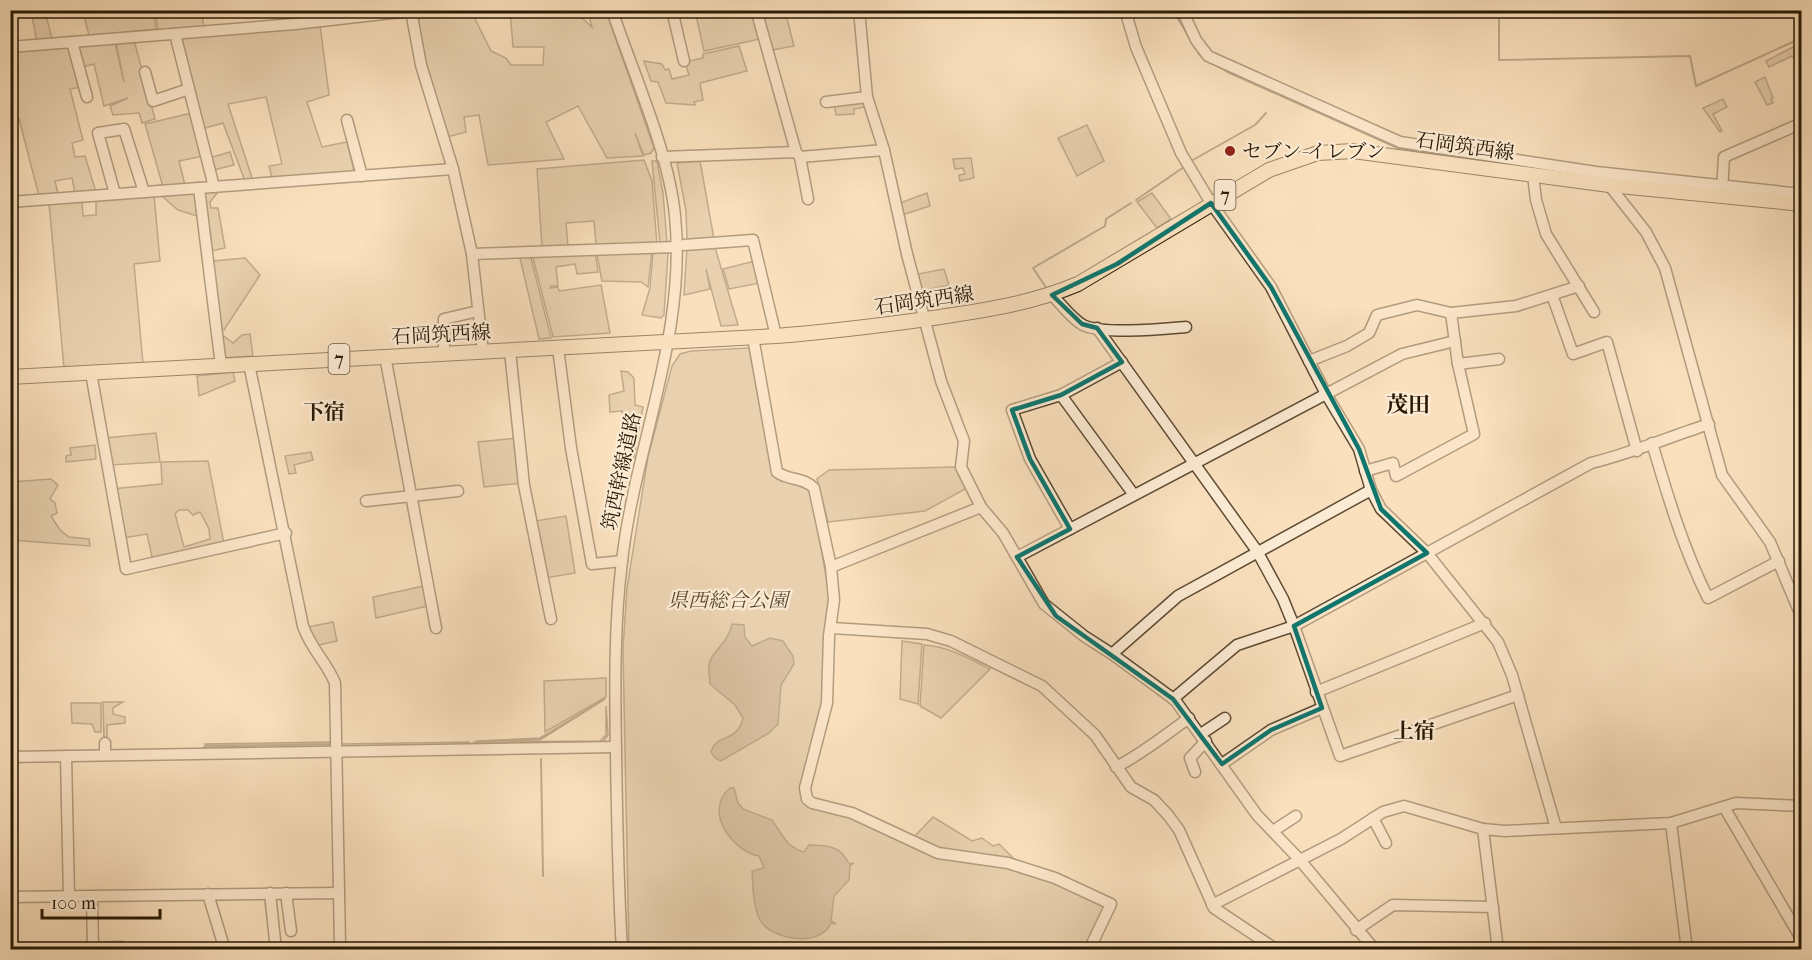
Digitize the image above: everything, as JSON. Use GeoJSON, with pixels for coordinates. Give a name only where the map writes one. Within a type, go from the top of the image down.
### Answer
{"type":"FeatureCollection","features":[{"type":"Feature","properties":{"kind":"main road","name":"石岡筑西線"},"geometry":{"type":"LineString","coordinates":[[10,377],[776,336],[850,330],[1006,308],[1052,295],[1117,264],[1269,170],[1302,158],[1329,152],[1353,151],[1533,175],[1595,177],[1609,185],[1722,191],[1802,204]]}},
{"type":"Feature","properties":{"kind":"street"},"geometry":{"type":"LineString","coordinates":[[10,47],[175,34],[392,12],[444,10]]}},
{"type":"Feature","properties":{"kind":"street","name":"筑西幹線道路"},"geometry":{"type":"LineString","coordinates":[[612,10],[662,157],[673,197],[680,246],[668,342],[630,508],[617,612],[616,747],[622,950]]}},
{"type":"Feature","properties":{"kind":"street"},"geometry":{"type":"LineString","coordinates":[[672,10],[684,61]]}},
{"type":"Feature","properties":{"kind":"street"},"geometry":{"type":"LineString","coordinates":[[771,10],[752,11],[798,155],[808,199]]}},
{"type":"Feature","properties":{"kind":"street"},"geometry":{"type":"LineString","coordinates":[[859,10],[867,97],[884,150],[941,381],[964,441],[961,467],[981,507],[1003,533],[1050,610],[1173,699],[1204,737],[1257,815],[1299,859],[1375,950]]}},
{"type":"Feature","properties":{"kind":"street"},"geometry":{"type":"LineString","coordinates":[[1125,10],[1160,109],[1181,153],[1211,204],[1271,287],[1326,394],[1359,449],[1371,490],[1381,509],[1427,553],[1498,642],[1518,695],[1556,828]]}},
{"type":"Feature","properties":{"kind":"street"},"geometry":{"type":"LineString","coordinates":[[1182,10],[1196,40],[1208,56],[1400,142],[1595,177],[1722,191],[1802,194]]}},
{"type":"Feature","properties":{"kind":"street"},"geometry":{"type":"LineString","coordinates":[[411,11],[421,65],[453,169],[472,254],[483,352]]}},
{"type":"Feature","properties":{"kind":"street"},"geometry":{"type":"LineString","coordinates":[[175,34],[214,187]]}},
{"type":"Feature","properties":{"kind":"street"},"geometry":{"type":"LineString","coordinates":[[72,42],[87,97]]}},
{"type":"Feature","properties":{"kind":"street"},"geometry":{"type":"LineString","coordinates":[[145,72],[153,101],[189,89]]}},
{"type":"Feature","properties":{"kind":"street"},"geometry":{"type":"LineString","coordinates":[[826,102],[867,97]]}},
{"type":"Feature","properties":{"kind":"street"},"geometry":{"type":"LineString","coordinates":[[347,120],[362,176]]}},
{"type":"Feature","properties":{"kind":"street"},"geometry":{"type":"LineString","coordinates":[[1722,191],[1724,157],[1802,123]]}},
{"type":"Feature","properties":{"kind":"street"},"geometry":{"type":"LineString","coordinates":[[115,194],[98,133],[124,129],[144,192]]}},
{"type":"Feature","properties":{"kind":"street"},"geometry":{"type":"LineString","coordinates":[[662,157],[798,155],[884,150]]}},
{"type":"Feature","properties":{"kind":"street"},"geometry":{"type":"LineString","coordinates":[[10,202],[453,169]]}},
{"type":"Feature","properties":{"kind":"street"},"geometry":{"type":"LineString","coordinates":[[1533,175],[1536,200],[1546,234],[1594,312]]}},
{"type":"Feature","properties":{"kind":"street"},"geometry":{"type":"LineString","coordinates":[[1609,185],[1646,232],[1665,268],[1718,464],[1727,485],[1763,531],[1779,561],[1802,618]]}},
{"type":"Feature","properties":{"kind":"street"},"geometry":{"type":"LineString","coordinates":[[199,188],[221,366]]}},
{"type":"Feature","properties":{"kind":"street"},"geometry":{"type":"LineString","coordinates":[[472,254],[680,246],[753,240],[776,336]]}},
{"type":"Feature","properties":{"kind":"street"},"geometry":{"type":"LineString","coordinates":[[1309,361],[1347,346],[1369,333],[1377,315],[1417,305],[1450,313],[1516,306],[1579,286]]}},
{"type":"Feature","properties":{"kind":"street"},"geometry":{"type":"LineString","coordinates":[[1052,295],[1082,324],[1097,328],[1149,330],[1186,327]]}},
{"type":"Feature","properties":{"kind":"street"},"geometry":{"type":"LineString","coordinates":[[1552,295],[1573,354],[1607,342],[1637,451]]}},
{"type":"Feature","properties":{"kind":"street"},"geometry":{"type":"LineString","coordinates":[[444,353],[444,319],[478,311]]}},
{"type":"Feature","properties":{"kind":"street"},"geometry":{"type":"LineString","coordinates":[[1365,471],[1393,463],[1396,476],[1474,434],[1458,364],[1450,313]]}},
{"type":"Feature","properties":{"kind":"street"},"geometry":{"type":"LineString","coordinates":[[1097,328],[1257,551],[1283,599],[1294,626],[1340,756],[1518,695]]}},
{"type":"Feature","properties":{"kind":"street"},"geometry":{"type":"LineString","coordinates":[[753,337],[777,472],[784,477],[801,479],[814,488],[831,567],[834,600],[832,628],[829,636],[827,704],[805,788],[807,799],[812,803],[852,813],[938,853],[1008,863],[1055,878],[1111,904],[1089,950]]}},
{"type":"Feature","properties":{"kind":"street"},"geometry":{"type":"LineString","coordinates":[[1017,557],[1402,354],[1455,341]]}},
{"type":"Feature","properties":{"kind":"street"},"geometry":{"type":"LineString","coordinates":[[558,348],[571,448],[592,564],[622,561]]}},
{"type":"Feature","properties":{"kind":"street"},"geometry":{"type":"LineString","coordinates":[[510,351],[524,485],[551,619]]}},
{"type":"Feature","properties":{"kind":"street"},"geometry":{"type":"LineString","coordinates":[[385,356],[436,628]]}},
{"type":"Feature","properties":{"kind":"street"},"geometry":{"type":"LineString","coordinates":[[1458,364],[1499,359]]}},
{"type":"Feature","properties":{"kind":"street"},"geometry":{"type":"LineString","coordinates":[[1070,529],[1030,459],[1012,410],[1061,395],[1122,362]]}},
{"type":"Feature","properties":{"kind":"street"},"geometry":{"type":"LineString","coordinates":[[249,364],[286,533],[303,626],[310,647],[330,671],[335,683],[340,945]]}},
{"type":"Feature","properties":{"kind":"street"},"geometry":{"type":"LineString","coordinates":[[91,373],[126,569],[286,533]]}},
{"type":"Feature","properties":{"kind":"street"},"geometry":{"type":"LineString","coordinates":[[1061,395],[1134,495]]}},
{"type":"Feature","properties":{"kind":"street"},"geometry":{"type":"LineString","coordinates":[[1173,699],[1236,645],[1294,626],[1591,462],[1637,451],[1652,443],[1709,424]]}},
{"type":"Feature","properties":{"kind":"street"},"geometry":{"type":"LineString","coordinates":[[1652,443],[1672,513],[1689,561],[1708,598],[1779,561]]}},
{"type":"Feature","properties":{"kind":"street"},"geometry":{"type":"LineString","coordinates":[[1112,654],[1178,596],[1371,490]]}},
{"type":"Feature","properties":{"kind":"street"},"geometry":{"type":"LineString","coordinates":[[366,501],[458,491]]}},
{"type":"Feature","properties":{"kind":"street"},"geometry":{"type":"LineString","coordinates":[[831,567],[981,507]]}},
{"type":"Feature","properties":{"kind":"street"},"geometry":{"type":"LineString","coordinates":[[1316,692],[1485,623]]}},
{"type":"Feature","properties":{"kind":"street"},"geometry":{"type":"LineString","coordinates":[[832,628],[927,634],[951,641],[1042,686],[1095,735],[1131,787],[1154,800],[1168,815],[1179,830],[1212,905],[1277,950]]}},
{"type":"Feature","properties":{"kind":"street"},"geometry":{"type":"LineString","coordinates":[[1222,764],[1266,733],[1322,708]]}},
{"type":"Feature","properties":{"kind":"street"},"geometry":{"type":"LineString","coordinates":[[1116,767],[1137,757],[1145,747],[1189,718]]}},
{"type":"Feature","properties":{"kind":"street"},"geometry":{"type":"LineString","coordinates":[[1195,772],[1190,758],[1204,737],[1225,718]]}},
{"type":"Feature","properties":{"kind":"street"},"geometry":{"type":"LineString","coordinates":[[1266,733],[1273,743]]}},
{"type":"Feature","properties":{"kind":"street"},"geometry":{"type":"LineString","coordinates":[[105,743],[105,755]]}},
{"type":"Feature","properties":{"kind":"street"},"geometry":{"type":"LineString","coordinates":[[10,757],[616,747]]}},
{"type":"Feature","properties":{"kind":"street"},"geometry":{"type":"LineString","coordinates":[[66,756],[69,896]]}},
{"type":"Feature","properties":{"kind":"street"},"geometry":{"type":"LineString","coordinates":[[1212,905],[1341,839],[1383,812],[1404,806],[1484,830],[1671,823],[1736,803],[1802,806]]}},
{"type":"Feature","properties":{"kind":"street"},"geometry":{"type":"LineString","coordinates":[[1724,807],[1802,940]]}},
{"type":"Feature","properties":{"kind":"street"},"geometry":{"type":"LineString","coordinates":[[1273,831],[1296,816]]}},
{"type":"Feature","properties":{"kind":"street"},"geometry":{"type":"LineString","coordinates":[[1373,818],[1386,843]]}},
{"type":"Feature","properties":{"kind":"street"},"geometry":{"type":"LineString","coordinates":[[1671,823],[1687,950]]}},
{"type":"Feature","properties":{"kind":"street"},"geometry":{"type":"LineString","coordinates":[[1484,830],[1498,950]]}},
{"type":"Feature","properties":{"kind":"street"},"geometry":{"type":"LineString","coordinates":[[270,893],[276,950]]}},
{"type":"Feature","properties":{"kind":"street"},"geometry":{"type":"LineString","coordinates":[[286,893],[291,931]]}},
{"type":"Feature","properties":{"kind":"street"},"geometry":{"type":"LineString","coordinates":[[10,897],[339,893]]}},
{"type":"Feature","properties":{"kind":"street"},"geometry":{"type":"LineString","coordinates":[[208,894],[224,947],[222,950]]}},
{"type":"Feature","properties":{"kind":"street"},"geometry":{"type":"LineString","coordinates":[[93,896],[93,949],[121,947]]}},
{"type":"Feature","properties":{"kind":"street"},"geometry":{"type":"LineString","coordinates":[[1356,930],[1393,905],[1493,907]]}},
{"type":"Feature","properties":{"kind":"highlighted area"},"geometry":{"type":"Polygon","coordinates":[[[1211,203],[1271,287],[1359,449],[1381,509],[1427,553],[1294,626],[1322,708],[1271,730],[1222,764],[1173,699],[1056,616],[1017,557],[1070,529],[1030,459],[1012,410],[1061,395],[1122,362],[1097,328],[1082,324],[1052,295],[1117,264],[1211,203]]]}},
{"type":"Feature","properties":{"kind":"green space"},"geometry":{"type":"Polygon","coordinates":[[[31,11],[45,11],[52,39],[37,42],[31,11]]]}},
{"type":"Feature","properties":{"kind":"green space"},"geometry":{"type":"Polygon","coordinates":[[[83,11],[153,11],[156,29],[89,36],[83,11]]]}},
{"type":"Feature","properties":{"kind":"green space"},"geometry":{"type":"Polygon","coordinates":[[[155,11],[201,11],[204,27],[158,30],[155,11]]]}},
{"type":"Feature","properties":{"kind":"green space"},"geometry":{"type":"Polygon","coordinates":[[[510,11],[574,11],[592,27],[590,20],[593,11],[606,11],[654,148],[651,153],[644,155],[635,133],[643,156],[607,158],[578,106],[546,122],[564,159],[488,165],[479,115],[464,117],[466,132],[447,137],[424,63],[418,15],[472,13],[491,51],[506,58],[511,65],[543,65],[544,47],[513,47],[510,11]]]}},
{"type":"Feature","properties":{"kind":"green space"},"geometry":{"type":"Polygon","coordinates":[[[695,11],[753,14],[760,39],[704,51],[695,11]]]}},
{"type":"Feature","properties":{"kind":"green space"},"geometry":{"type":"Polygon","coordinates":[[[785,11],[794,46],[773,50],[762,15],[785,11]]]}},
{"type":"Feature","properties":{"kind":"green space"},"geometry":{"type":"Polygon","coordinates":[[[320,25],[329,95],[307,102],[322,147],[347,142],[354,171],[272,178],[269,166],[282,164],[266,97],[228,104],[253,181],[245,181],[223,123],[202,129],[178,36],[320,25]]]}},
{"type":"Feature","properties":{"kind":"green space"},"geometry":{"type":"Polygon","coordinates":[[[134,40],[155,119],[142,123],[139,113],[113,115],[110,106],[128,98],[104,106],[94,64],[83,67],[76,46],[115,43],[124,82],[116,42],[134,40]]]}},
{"type":"Feature","properties":{"kind":"green space"},"geometry":{"type":"Polygon","coordinates":[[[69,46],[82,87],[70,89],[83,140],[72,143],[75,157],[85,156],[96,192],[75,194],[72,178],[55,181],[58,194],[39,196],[19,119],[11,121],[11,50],[69,46]]]}},
{"type":"Feature","properties":{"kind":"green space"},"geometry":{"type":"Polygon","coordinates":[[[739,46],[747,71],[700,83],[703,100],[694,102],[695,105],[666,103],[658,82],[651,81],[644,61],[662,64],[665,70],[669,69],[672,79],[689,75],[685,62],[703,58],[703,54],[739,46]]]}},
{"type":"Feature","properties":{"kind":"green space"},"geometry":{"type":"Polygon","coordinates":[[[1795,46],[1801,52],[1801,58],[1796,60],[1792,56],[1769,67],[1766,61],[1795,46]]]}},
{"type":"Feature","properties":{"kind":"green space"},"geometry":{"type":"Polygon","coordinates":[[[1765,77],[1773,98],[1771,99],[1773,103],[1767,105],[1755,82],[1765,77]]]}},
{"type":"Feature","properties":{"kind":"green space"},"geometry":{"type":"Polygon","coordinates":[[[866,98],[869,106],[854,109],[854,114],[836,115],[834,102],[866,98]]]}},
{"type":"Feature","properties":{"kind":"green space"},"geometry":{"type":"Polygon","coordinates":[[[1723,99],[1727,107],[1713,114],[1722,131],[1720,132],[1703,108],[1723,99]]]}},
{"type":"Feature","properties":{"kind":"green space"},"geometry":{"type":"Polygon","coordinates":[[[192,113],[203,156],[179,161],[185,185],[163,187],[145,124],[192,113]]]}},
{"type":"Feature","properties":{"kind":"green space"},"geometry":{"type":"Polygon","coordinates":[[[1087,125],[1104,161],[1077,176],[1058,138],[1087,125]]]}},
{"type":"Feature","properties":{"kind":"green space"},"geometry":{"type":"Polygon","coordinates":[[[230,152],[234,165],[213,170],[209,158],[230,152]]]}},
{"type":"Feature","properties":{"kind":"green space"},"geometry":{"type":"Polygon","coordinates":[[[971,158],[974,178],[960,181],[959,175],[965,174],[963,168],[955,169],[953,159],[971,158]]]}},
{"type":"Feature","properties":{"kind":"green space"},"geometry":{"type":"Polygon","coordinates":[[[644,160],[652,181],[657,245],[596,246],[594,221],[566,223],[568,247],[542,248],[537,169],[644,160]]]}},
{"type":"Feature","properties":{"kind":"green space"},"geometry":{"type":"Polygon","coordinates":[[[652,161],[657,161],[663,193],[667,243],[660,243],[652,161]]]}},
{"type":"Feature","properties":{"kind":"green space"},"geometry":{"type":"Polygon","coordinates":[[[700,161],[714,239],[687,240],[686,211],[677,163],[700,161]]]}},
{"type":"Feature","properties":{"kind":"green space"},"geometry":{"type":"Polygon","coordinates":[[[194,191],[197,216],[178,210],[162,196],[194,191]]]}},
{"type":"Feature","properties":{"kind":"green space"},"geometry":{"type":"Polygon","coordinates":[[[218,192],[210,202],[211,208],[218,208],[225,248],[210,251],[203,193],[218,192]]]}},
{"type":"Feature","properties":{"kind":"green space"},"geometry":{"type":"Polygon","coordinates":[[[927,193],[930,206],[902,215],[900,203],[927,193]]]}},
{"type":"Feature","properties":{"kind":"green space"},"geometry":{"type":"Polygon","coordinates":[[[1152,193],[1171,219],[1157,228],[1137,202],[1152,193]]]}},
{"type":"Feature","properties":{"kind":"green space"},"geometry":{"type":"Polygon","coordinates":[[[154,195],[160,261],[134,264],[143,363],[64,368],[49,203],[82,201],[83,216],[96,215],[96,200],[154,195]]]}},
{"type":"Feature","properties":{"kind":"green space"},"geometry":{"type":"Polygon","coordinates":[[[714,244],[738,325],[721,326],[706,269],[710,289],[684,295],[687,246],[714,244]]]}},
{"type":"Feature","properties":{"kind":"green space"},"geometry":{"type":"Polygon","coordinates":[[[596,250],[652,251],[648,287],[641,282],[602,281],[596,250]]]}},
{"type":"Feature","properties":{"kind":"green space"},"geometry":{"type":"Polygon","coordinates":[[[664,250],[668,254],[664,315],[661,318],[642,315],[650,288],[653,251],[664,250]]]}},
{"type":"Feature","properties":{"kind":"green space"},"geometry":{"type":"Polygon","coordinates":[[[595,252],[598,272],[577,274],[575,264],[556,267],[558,286],[550,288],[558,287],[559,291],[601,285],[610,333],[553,337],[532,254],[595,252]]]}},
{"type":"Feature","properties":{"kind":"green space"},"geometry":{"type":"Polygon","coordinates":[[[519,254],[530,254],[551,338],[539,339],[519,254]]]}},
{"type":"Feature","properties":{"kind":"green space"},"geometry":{"type":"Polygon","coordinates":[[[245,258],[260,275],[224,330],[219,329],[213,261],[245,258]]]}},
{"type":"Feature","properties":{"kind":"green space"},"geometry":{"type":"Polygon","coordinates":[[[755,261],[760,283],[729,289],[723,269],[755,261]]]}},
{"type":"Feature","properties":{"kind":"green space"},"geometry":{"type":"Polygon","coordinates":[[[944,269],[949,285],[922,291],[918,274],[944,269]]]}},
{"type":"Feature","properties":{"kind":"green space"},"geometry":{"type":"Polygon","coordinates":[[[220,333],[233,343],[242,335],[250,334],[253,356],[223,358],[220,333]]]}},
{"type":"Feature","properties":{"kind":"green space","name":"県西総合公園"},"geometry":{"type":"Polygon","coordinates":[[[749,348],[772,471],[781,481],[803,483],[811,490],[830,600],[826,696],[803,800],[856,817],[926,851],[1009,866],[1042,877],[1107,907],[1087,949],[629,950],[623,648],[627,588],[648,457],[672,366],[680,354],[691,351],[749,348]]]}},
{"type":"Feature","properties":{"kind":"green space"},"geometry":{"type":"Polygon","coordinates":[[[621,371],[628,372],[634,378],[635,405],[643,407],[634,457],[628,448],[622,411],[610,412],[609,395],[624,391],[621,371]]]}},
{"type":"Feature","properties":{"kind":"green space"},"geometry":{"type":"Polygon","coordinates":[[[233,372],[235,381],[199,396],[197,376],[233,372]]]}},
{"type":"Feature","properties":{"kind":"green space"},"geometry":{"type":"Polygon","coordinates":[[[156,433],[160,462],[110,465],[105,438],[156,433]]]}},
{"type":"Feature","properties":{"kind":"green space"},"geometry":{"type":"Polygon","coordinates":[[[517,438],[522,483],[484,487],[478,442],[517,438]]]}},
{"type":"Feature","properties":{"kind":"green space"},"geometry":{"type":"Polygon","coordinates":[[[95,445],[96,459],[66,462],[66,456],[71,455],[70,448],[95,445]]]}},
{"type":"Feature","properties":{"kind":"green space"},"geometry":{"type":"Polygon","coordinates":[[[311,452],[313,460],[294,465],[296,473],[289,474],[285,456],[311,452]]]}},
{"type":"Feature","properties":{"kind":"green space"},"geometry":{"type":"Polygon","coordinates":[[[208,461],[224,544],[153,561],[147,534],[123,538],[112,489],[162,484],[161,462],[208,461]],[[179,510],[175,514],[184,547],[210,539],[209,529],[200,512],[193,515],[188,510],[179,510]]]}},
{"type":"Feature","properties":{"kind":"green space"},"geometry":{"type":"Polygon","coordinates":[[[957,467],[967,488],[925,511],[828,522],[817,479],[829,470],[957,467]]]}},
{"type":"Feature","properties":{"kind":"green space"},"geometry":{"type":"Polygon","coordinates":[[[51,479],[58,485],[50,499],[55,503],[57,513],[51,516],[60,530],[69,537],[89,539],[90,546],[11,540],[11,482],[51,479]]]}},
{"type":"Feature","properties":{"kind":"green space"},"geometry":{"type":"Polygon","coordinates":[[[566,516],[575,573],[546,578],[535,521],[566,516]]]}},
{"type":"Feature","properties":{"kind":"green space"},"geometry":{"type":"Polygon","coordinates":[[[424,586],[428,606],[376,618],[373,597],[424,586]]]}},
{"type":"Feature","properties":{"kind":"green space"},"geometry":{"type":"Polygon","coordinates":[[[333,622],[337,641],[319,645],[314,643],[308,627],[333,622]]]}},
{"type":"Feature","properties":{"kind":"green space"},"geometry":{"type":"Polygon","coordinates":[[[902,641],[922,644],[918,704],[900,699],[902,641]]]}},
{"type":"Feature","properties":{"kind":"green space"},"geometry":{"type":"Polygon","coordinates":[[[924,645],[950,650],[990,669],[941,718],[920,706],[924,645]]]}},
{"type":"Feature","properties":{"kind":"green space"},"geometry":{"type":"Polygon","coordinates":[[[606,678],[606,697],[545,732],[544,681],[606,678]]]}},
{"type":"Feature","properties":{"kind":"green space"},"geometry":{"type":"Polygon","coordinates":[[[103,702],[123,702],[113,708],[113,714],[125,717],[125,723],[107,725],[107,742],[104,742],[103,702]]]}},
{"type":"Feature","properties":{"kind":"green space"},"geometry":{"type":"Polygon","coordinates":[[[71,703],[101,703],[101,732],[95,732],[92,724],[72,723],[71,703]]]}},
{"type":"Feature","properties":{"kind":"green space"},"geometry":{"type":"Polygon","coordinates":[[[606,706],[608,735],[602,743],[475,745],[474,742],[600,741],[606,735],[606,706]]]}},
{"type":"Feature","properties":{"kind":"green space"},"geometry":{"type":"Polygon","coordinates":[[[469,742],[469,746],[340,748],[340,744],[469,742]]]}},
{"type":"Feature","properties":{"kind":"green space"},"geometry":{"type":"Polygon","coordinates":[[[333,744],[334,747],[205,750],[204,747],[333,744]]]}},
{"type":"Feature","properties":{"kind":"green space"},"geometry":{"type":"Polygon","coordinates":[[[933,817],[972,841],[982,838],[993,846],[999,844],[1015,860],[1012,863],[938,851],[913,838],[933,817]]]}},
{"type":"Feature","properties":{"kind":"shaded area"},"geometry":{"type":"Polygon","coordinates":[[[1173,11],[1176,11],[1192,42],[1302,102],[1450,154],[1450,156],[1397,148],[1229,73],[1200,56],[1173,11]]]}},
{"type":"Feature","properties":{"kind":"shaded area"},"geometry":{"type":"Polygon","coordinates":[[[732,624],[744,625],[745,637],[752,646],[770,638],[783,641],[793,656],[794,664],[781,685],[778,724],[769,733],[721,761],[711,752],[714,746],[732,735],[740,726],[743,718],[735,705],[710,684],[709,668],[710,660],[727,637],[732,624]]]}},
{"type":"Feature","properties":{"kind":"shaded area"},"geometry":{"type":"Polygon","coordinates":[[[605,699],[540,740],[476,741],[540,738],[605,699]]]}},
{"type":"Feature","properties":{"kind":"shaded area"},"geometry":{"type":"Polygon","coordinates":[[[332,742],[332,744],[205,746],[205,744],[332,742]]]}},
{"type":"Feature","properties":{"kind":"shaded area"},"geometry":{"type":"Polygon","coordinates":[[[730,788],[734,788],[738,803],[743,809],[772,820],[793,847],[804,852],[809,845],[828,846],[842,853],[849,864],[854,863],[850,866],[849,880],[834,896],[831,921],[836,924],[831,923],[817,936],[806,938],[784,936],[765,927],[758,915],[753,890],[752,871],[764,868],[759,856],[749,853],[731,839],[720,819],[719,808],[722,798],[730,788]]]}},
{"type":"Feature","properties":{"kind":"waterway"},"geometry":{"type":"LineString","coordinates":[[1499,10],[1499,60],[1690,56],[1696,86],[1797,40],[1802,47]]}},
{"type":"Feature","properties":{"kind":"waterway"},"geometry":{"type":"LineString","coordinates":[[1191,161],[1255,125],[1266,113]]}},
{"type":"Feature","properties":{"kind":"waterway"},"geometry":{"type":"LineString","coordinates":[[1448,155],[1526,166]]}},
{"type":"Feature","properties":{"kind":"waterway"},"geometry":{"type":"LineString","coordinates":[[1136,200],[1184,167]]}},
{"type":"Feature","properties":{"kind":"waterway"},"geometry":{"type":"LineString","coordinates":[[1047,289],[1033,268],[1105,226],[1106,219],[1131,203]]}},
{"type":"Feature","properties":{"kind":"waterway"},"geometry":{"type":"LineString","coordinates":[[541,759],[543,876]]}},
{"type":"Feature","properties":{"kind":"place","name":"セブン-イレブン"},"geometry":{"type":"Point","coordinates":[1230,151]}},
{"type":"Feature","properties":{"kind":"district","name":"茂田"},"geometry":{"type":"Point","coordinates":[1408,404]}},
{"type":"Feature","properties":{"kind":"district","name":"下宿"},"geometry":{"type":"Point","coordinates":[324,412]}},
{"type":"Feature","properties":{"kind":"district","name":"上宿"},"geometry":{"type":"Point","coordinates":[1414,731]}}]}
